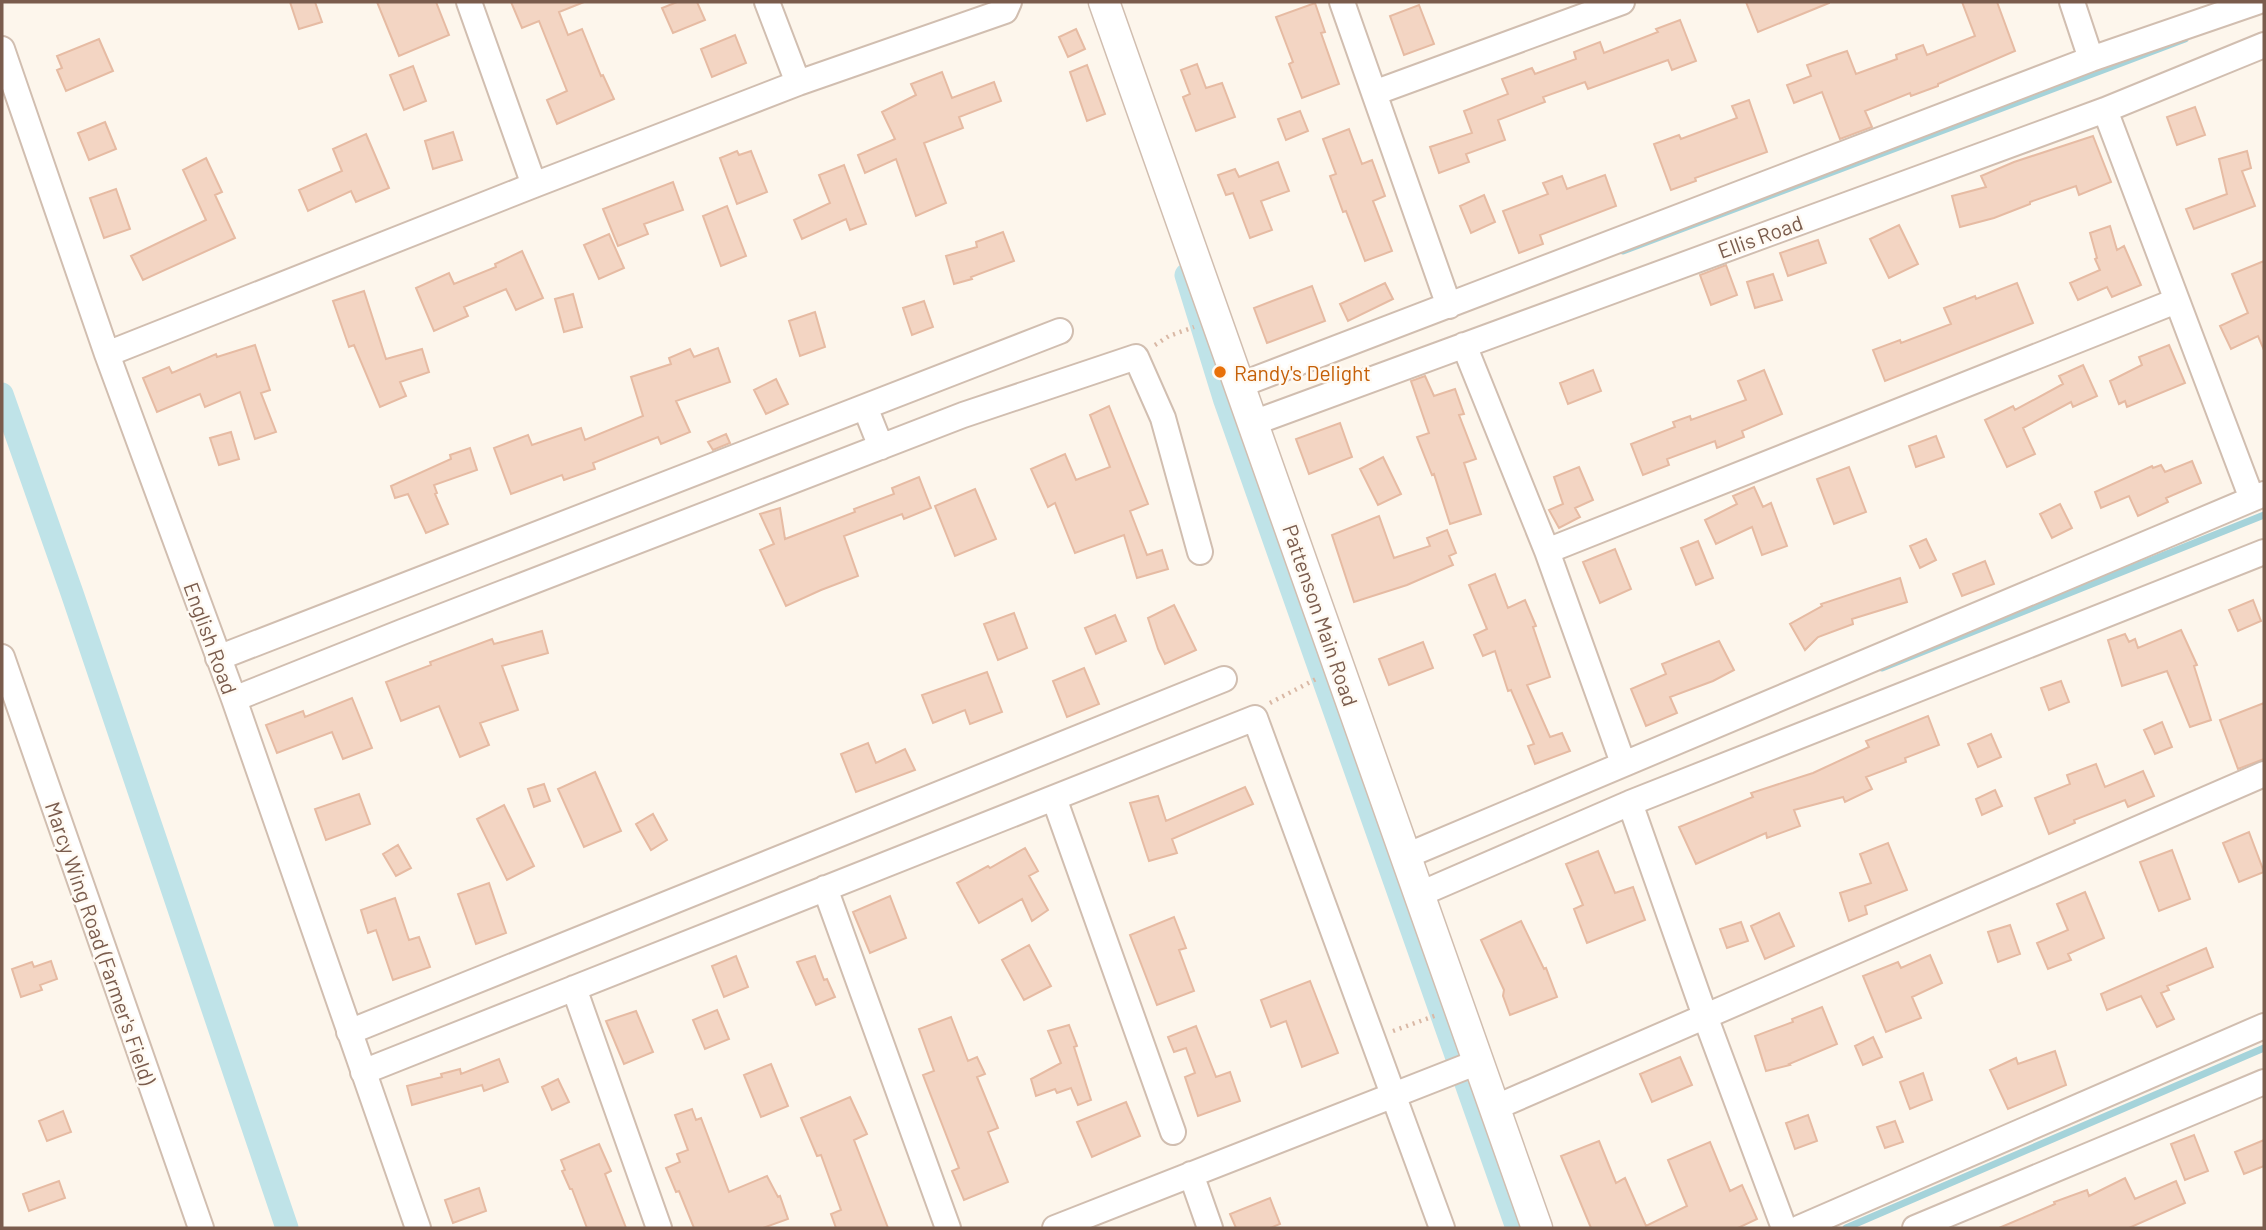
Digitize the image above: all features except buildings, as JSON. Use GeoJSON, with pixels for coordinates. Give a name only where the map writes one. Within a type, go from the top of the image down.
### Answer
{"type":"FeatureCollection","features":[{"type":"Feature","properties":{"kind":"street"},"geometry":{"type":"LineString","coordinates":[[469,2],[534,185]]}},
{"type":"Feature","properties":{"kind":"street"},"geometry":{"type":"LineString","coordinates":[[767,2],[797,83]]}},
{"type":"Feature","properties":{"kind":"street"},"geometry":{"type":"LineString","coordinates":[[107,354],[797,83],[1005,11],[1009,2]]}},
{"type":"Feature","properties":{"kind":"street","name":"Pattenson Main Road"},"geometry":{"type":"LineString","coordinates":[[1104,2],[1420,894],[1473,1064],[1494,1108],[1537,1228]]}},
{"type":"Feature","properties":{"kind":"street"},"geometry":{"type":"LineString","coordinates":[[1342,2],[1449,306]]}},
{"type":"Feature","properties":{"kind":"street"},"geometry":{"type":"LineString","coordinates":[[1374,93],[1622,2]]}},
{"type":"Feature","properties":{"kind":"street"},"geometry":{"type":"LineString","coordinates":[[2072,2],[2091,59]]}},
{"type":"Feature","properties":{"kind":"street"},"geometry":{"type":"LineString","coordinates":[[1240,386],[2091,59],[2258,2]]}},
{"type":"Feature","properties":{"kind":"street","name":"Ellis Road"},"geometry":{"type":"LineString","coordinates":[[1253,423],[2105,110],[2264,45]]}},
{"type":"Feature","properties":{"kind":"street","name":"English Road"},"geometry":{"type":"LineString","coordinates":[[2,49],[107,354],[234,699],[418,1228]]}},
{"type":"Feature","properties":{"kind":"street"},"geometry":{"type":"LineString","coordinates":[[1406,856],[2258,496],[2176,301],[2105,110]]}},
{"type":"Feature","properties":{"kind":"street"},"geometry":{"type":"LineString","coordinates":[[1547,551],[2176,301]]}},
{"type":"Feature","properties":{"kind":"street"},"geometry":{"type":"LineString","coordinates":[[218,658],[1060,331]]}},
{"type":"Feature","properties":{"kind":"street"},"geometry":{"type":"LineString","coordinates":[[1464,345],[1547,551],[1623,763]]}},
{"type":"Feature","properties":{"kind":"street"},"geometry":{"type":"LineString","coordinates":[[234,699],[963,415],[1136,357],[1163,418],[1199,552]]}},
{"type":"Feature","properties":{"kind":"street"},"geometry":{"type":"LineString","coordinates":[[865,407],[881,447]]}},
{"type":"Feature","properties":{"kind":"street"},"geometry":{"type":"LineString","coordinates":[[1420,894],[1630,803],[2264,552]]}},
{"type":"Feature","properties":{"kind":"street","name":"Marcy Wing Road (Farmer's Field)"},"geometry":{"type":"LineString","coordinates":[[2,657],[201,1228]]}},
{"type":"Feature","properties":{"kind":"street"},"geometry":{"type":"LineString","coordinates":[[349,1032],[1224,679]]}},
{"type":"Feature","properties":{"kind":"street"},"geometry":{"type":"LineString","coordinates":[[363,1072],[1255,718],[1397,1093],[1441,1228]]}},
{"type":"Feature","properties":{"kind":"street"},"geometry":{"type":"LineString","coordinates":[[1494,1108],[2264,774]]}},
{"type":"Feature","properties":{"kind":"street"},"geometry":{"type":"LineString","coordinates":[[1054,797],[1173,1132]]}},
{"type":"Feature","properties":{"kind":"street"},"geometry":{"type":"LineString","coordinates":[[1630,803],[1784,1228]]}},
{"type":"Feature","properties":{"kind":"street"},"geometry":{"type":"LineString","coordinates":[[825,888],[948,1228]]}},
{"type":"Feature","properties":{"kind":"street"},"geometry":{"type":"LineString","coordinates":[[574,988],[659,1228]]}},
{"type":"Feature","properties":{"kind":"street"},"geometry":{"type":"LineString","coordinates":[[1799,1228],[2264,1026]]}},
{"type":"Feature","properties":{"kind":"street"},"geometry":{"type":"LineString","coordinates":[[1055,1228],[1473,1064]]}},
{"type":"Feature","properties":{"kind":"street"},"geometry":{"type":"LineString","coordinates":[[1915,1228],[2264,1082]]}},
{"type":"Feature","properties":{"kind":"street"},"geometry":{"type":"LineString","coordinates":[[1191,1174],[1210,1228]]}},
{"type":"Feature","properties":{"kind":"path"},"geometry":{"type":"LineString","coordinates":[[1261,708],[1296,687],[1339,668]]}},
{"type":"Feature","properties":{"kind":"path"},"geometry":{"type":"LineString","coordinates":[[1390,1032],[1445,1013]]}},
{"type":"Feature","properties":{"kind":"waterway"},"geometry":{"type":"LineString","coordinates":[[1623,251],[2185,39]]}},
{"type":"Feature","properties":{"kind":"waterway"},"geometry":{"type":"LineString","coordinates":[[1186,275],[1225,401],[1517,1228]]}},
{"type":"Feature","properties":{"kind":"waterway"},"geometry":{"type":"LineString","coordinates":[[2,394],[287,1228]]}},
{"type":"Feature","properties":{"kind":"waterway"},"geometry":{"type":"LineString","coordinates":[[1882,668],[2264,515]]}},
{"type":"Feature","properties":{"kind":"waterway"},"geometry":{"type":"LineString","coordinates":[[1846,1228],[2264,1048]]}},
{"type":"Feature","properties":{"kind":"place","name":"Randy's Delight"},"geometry":{"type":"Point","coordinates":[1220,372]}}]}
